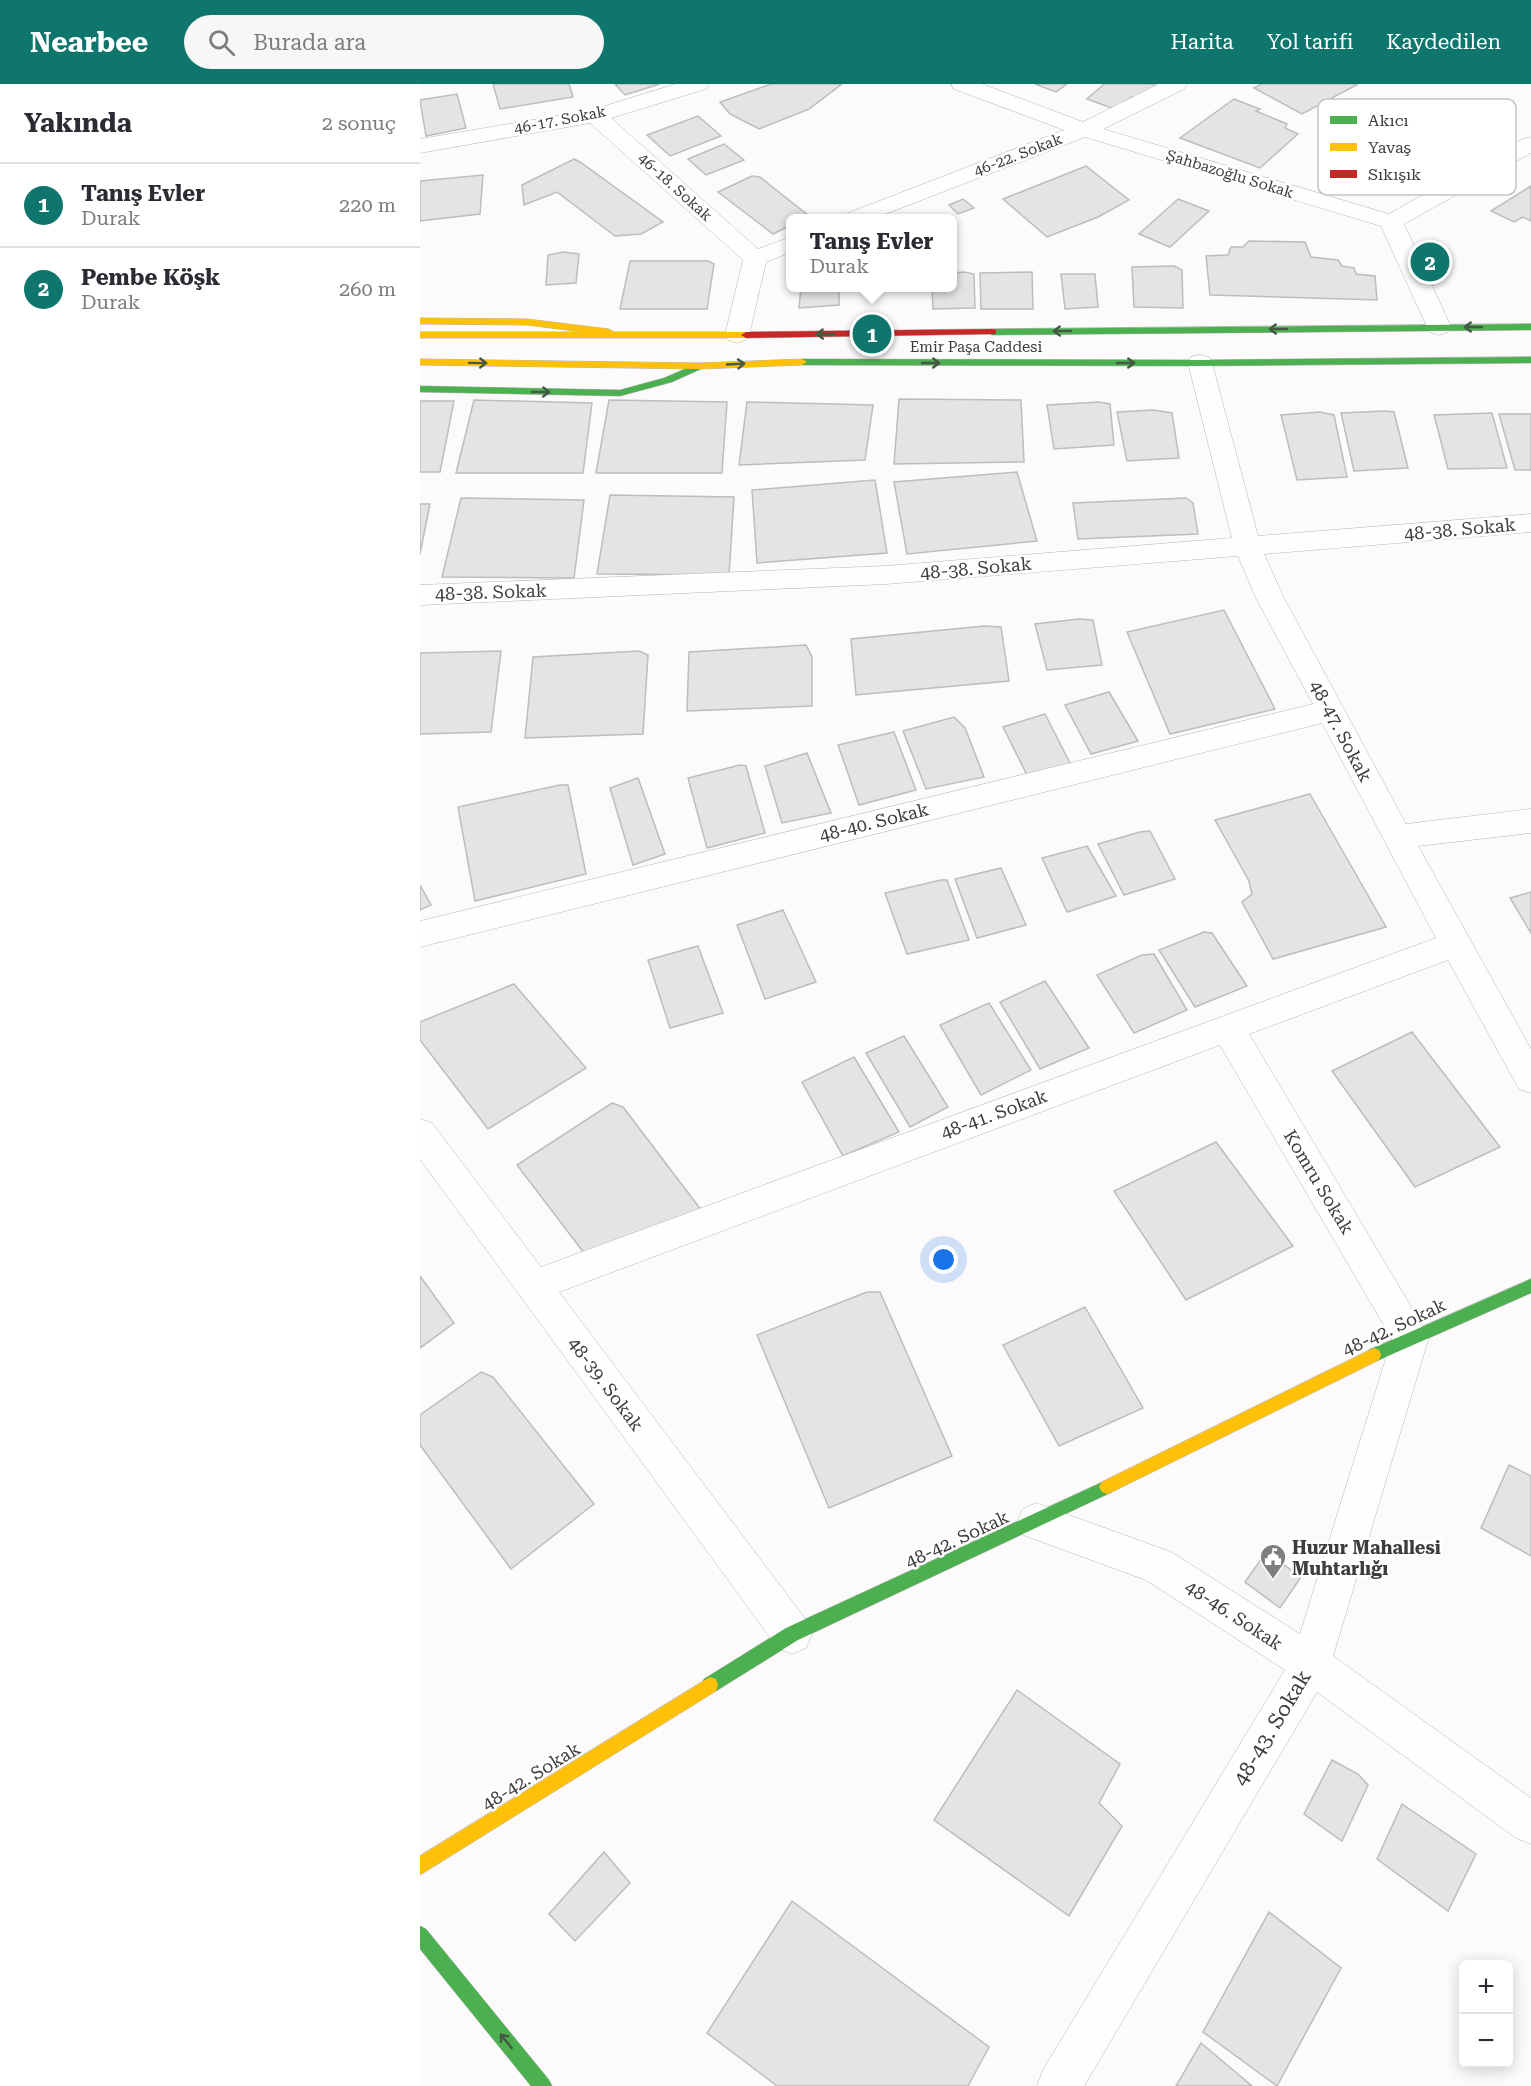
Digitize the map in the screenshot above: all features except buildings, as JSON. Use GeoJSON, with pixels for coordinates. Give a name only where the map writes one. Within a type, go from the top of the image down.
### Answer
{"type":"FeatureCollection","features":[{"type":"Feature","properties":{"kind":"main road"},"geometry":{"type":"LineString","coordinates":[[420,321],[527,322],[632,335]]}},
{"type":"Feature","properties":{"kind":"main road","name":"Emir Paşa Caddesi"},"geometry":{"type":"LineString","coordinates":[[420,335],[737,335],[1531,327]]}},
{"type":"Feature","properties":{"kind":"main road","name":"Emir Paşa Caddesi"},"geometry":{"type":"LineString","coordinates":[[420,362],[699,366],[778,362],[1200,363],[1531,360]]}},
{"type":"Feature","properties":{"kind":"main road"},"geometry":{"type":"LineString","coordinates":[[420,389],[620,393],[668,380],[699,366]]}},
{"type":"Feature","properties":{"kind":"main road","name":"48-42. Sokak"},"geometry":{"type":"LineString","coordinates":[[420,1866],[792,1634],[1036,1522],[1411,1337],[1531,1286]]}},
{"type":"Feature","properties":{"kind":"main road"},"geometry":{"type":"LineString","coordinates":[[420,1935],[543,2086]]}},
{"type":"Feature","properties":{"kind":"street","name":"46-17. Sokak"},"geometry":{"type":"LineString","coordinates":[[420,146],[595,116],[698,84]]}},
{"type":"Feature","properties":{"kind":"street","name":"Şahbazoğlu Sokak"},"geometry":{"type":"LineString","coordinates":[[962,84],[1084,129],[1391,222]]}},
{"type":"Feature","properties":{"kind":"street","name":"46-22. Sokak"},"geometry":{"type":"LineString","coordinates":[[869,214],[1084,129],[1176,84]]}},
{"type":"Feature","properties":{"kind":"street","name":"46-18. Sokak"},"geometry":{"type":"LineString","coordinates":[[595,116],[754,258]]}},
{"type":"Feature","properties":{"kind":"street"},"geometry":{"type":"LineString","coordinates":[[1516,152],[1531,144]]}},
{"type":"Feature","properties":{"kind":"street"},"geometry":{"type":"LineString","coordinates":[[1439,195],[1391,222],[1439,327]]}},
{"type":"Feature","properties":{"kind":"street"},"geometry":{"type":"LineString","coordinates":[[737,335],[754,258],[786,246]]}},
{"type":"Feature","properties":{"kind":"street","name":"48-47. Sokak"},"geometry":{"type":"LineString","coordinates":[[1200,363],[1247,546],[1270,598],[1455,944],[1531,1079]]}},
{"type":"Feature","properties":{"kind":"street","name":"48-38. Sokak"},"geometry":{"type":"LineString","coordinates":[[420,596],[886,575],[1531,523]]}},
{"type":"Feature","properties":{"kind":"street","name":"48-40. Sokak"},"geometry":{"type":"LineString","coordinates":[[420,934],[1329,711]]}},
{"type":"Feature","properties":{"kind":"street"},"geometry":{"type":"LineString","coordinates":[[1399,837],[1531,821]]}},
{"type":"Feature","properties":{"kind":"street","name":"48-41. Sokak"},"geometry":{"type":"LineString","coordinates":[[533,1286],[1455,944]]}},
{"type":"Feature","properties":{"kind":"street","name":"Komru Sokak"},"geometry":{"type":"LineString","coordinates":[[1227,1027],[1411,1337]]}},
{"type":"Feature","properties":{"kind":"street","name":"48-39. Sokak"},"geometry":{"type":"LineString","coordinates":[[420,1134],[792,1634]]}},
{"type":"Feature","properties":{"kind":"street","name":"48-43. Sokak"},"geometry":{"type":"LineString","coordinates":[[1059,2086],[1311,1664],[1411,1337]]}},
{"type":"Feature","properties":{"kind":"street","name":"48-46. Sokak"},"geometry":{"type":"LineString","coordinates":[[1036,1522],[1157,1565],[1311,1664],[1531,1823]]}},
{"type":"Feature","properties":{"kind":"traffic: fast"},"geometry":{"type":"LineString","coordinates":[[992,332],[1531,327]]}},
{"type":"Feature","properties":{"kind":"traffic: fast"},"geometry":{"type":"LineString","coordinates":[[802,362],[1200,363],[1531,360]]}},
{"type":"Feature","properties":{"kind":"traffic: fast"},"geometry":{"type":"LineString","coordinates":[[420,389],[620,393],[668,380],[699,366]]}},
{"type":"Feature","properties":{"kind":"traffic: fast"},"geometry":{"type":"LineString","coordinates":[[1374,1355],[1531,1286]]}},
{"type":"Feature","properties":{"kind":"traffic: fast"},"geometry":{"type":"LineString","coordinates":[[710,1685],[792,1634],[1107,1487]]}},
{"type":"Feature","properties":{"kind":"traffic: fast"},"geometry":{"type":"LineString","coordinates":[[420,1935],[543,2086]]}},
{"type":"Feature","properties":{"kind":"traffic: slow"},"geometry":{"type":"LineString","coordinates":[[420,321],[527,322],[609,332]]}},
{"type":"Feature","properties":{"kind":"traffic: slow"},"geometry":{"type":"LineString","coordinates":[[420,335],[746,335]]}},
{"type":"Feature","properties":{"kind":"traffic: slow"},"geometry":{"type":"LineString","coordinates":[[420,362],[699,366],[802,362]]}},
{"type":"Feature","properties":{"kind":"traffic: slow"},"geometry":{"type":"LineString","coordinates":[[1107,1487],[1374,1355]]}},
{"type":"Feature","properties":{"kind":"traffic: slow"},"geometry":{"type":"LineString","coordinates":[[420,1866],[710,1685]]}},
{"type":"Feature","properties":{"kind":"traffic: jam"},"geometry":{"type":"LineString","coordinates":[[746,335],[992,332]]}},
{"type":"Feature","properties":{"kind":"place","name":"Pembe Köşk"},"geometry":{"type":"Point","coordinates":[1430,262]}},
{"type":"Feature","properties":{"kind":"place","name":"Tanış Evler"},"geometry":{"type":"Point","coordinates":[872,334]}},
{"type":"Feature","properties":{"kind":"place","name":"Huzur Mahallesi Muhtarlığı"},"geometry":{"type":"Point","coordinates":[1273,1580]}}]}
